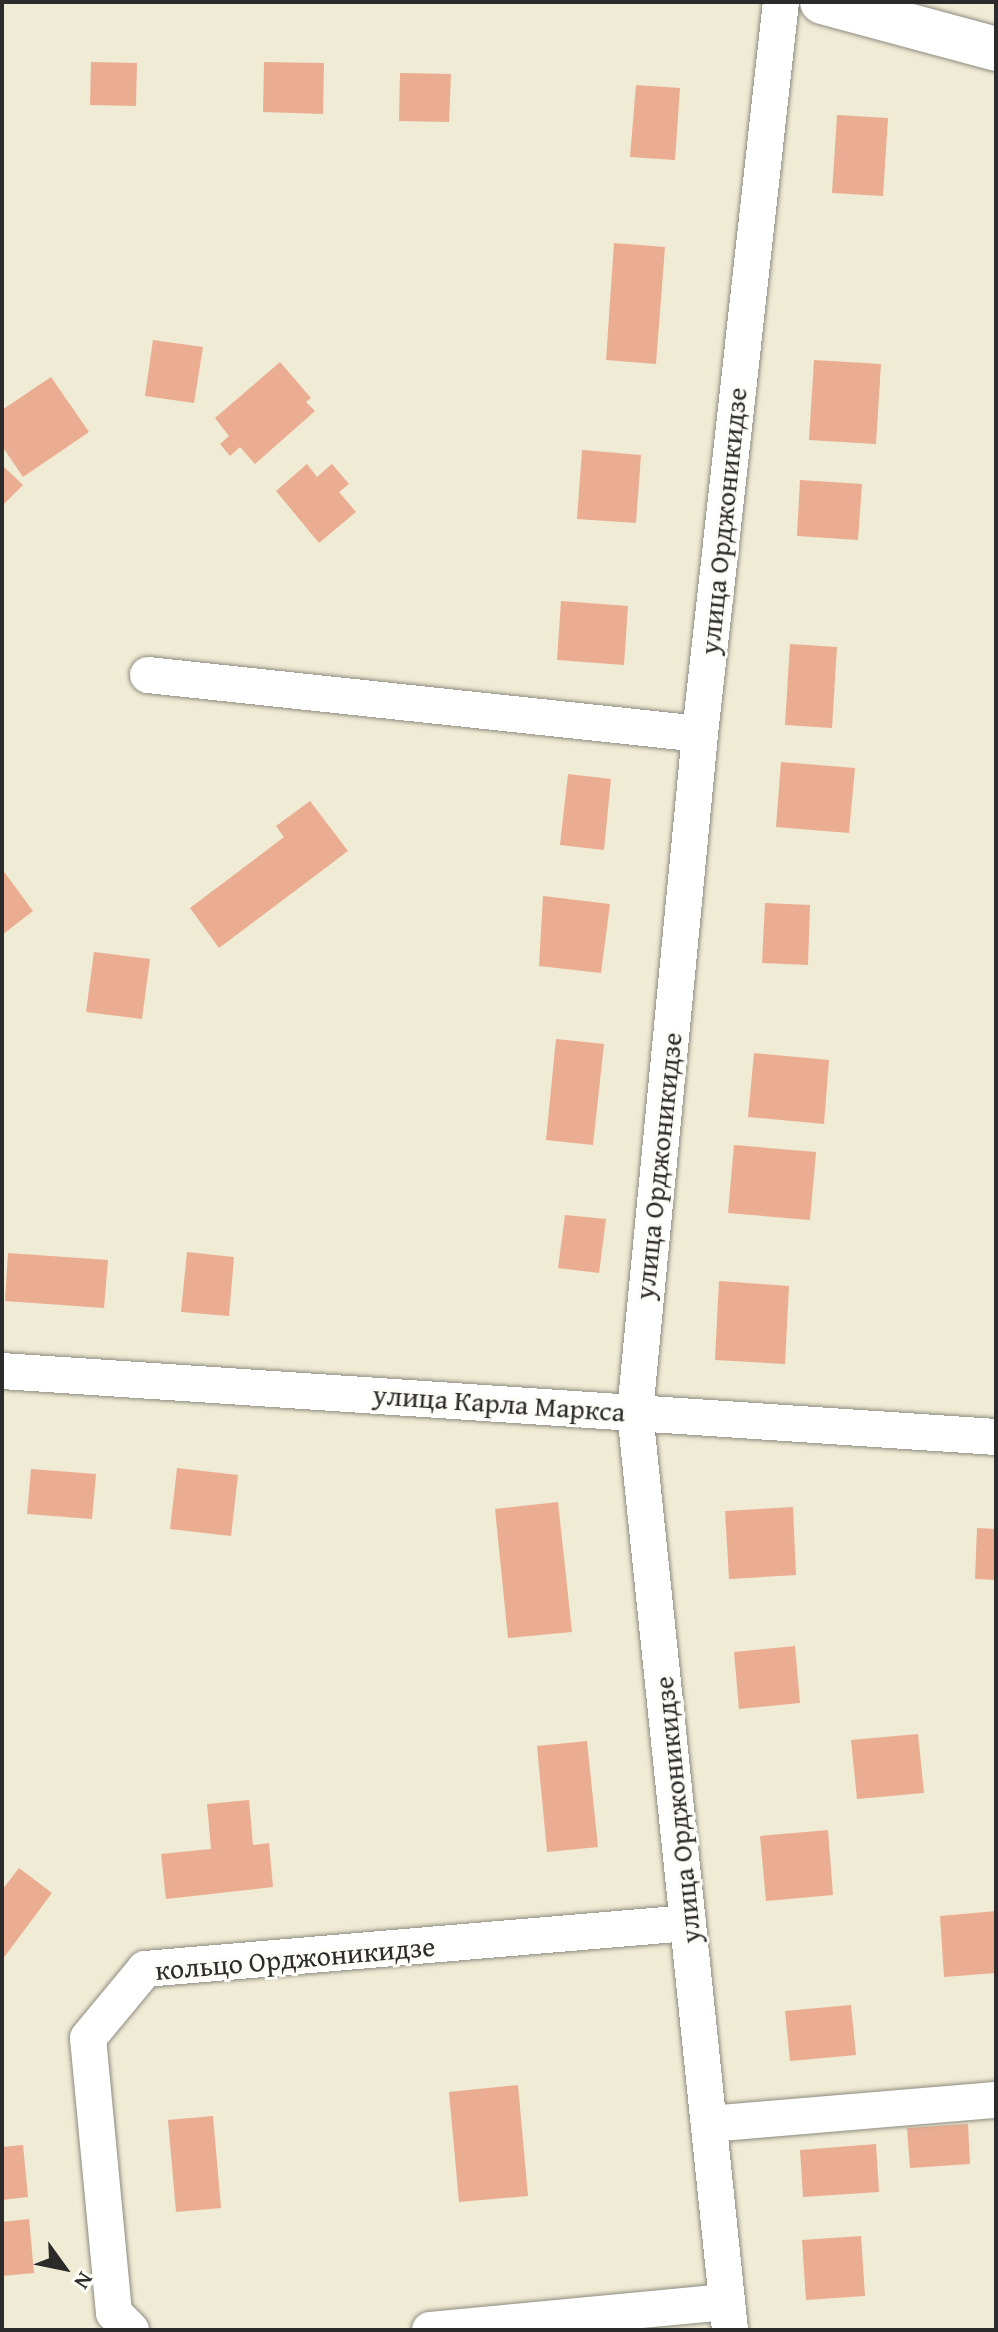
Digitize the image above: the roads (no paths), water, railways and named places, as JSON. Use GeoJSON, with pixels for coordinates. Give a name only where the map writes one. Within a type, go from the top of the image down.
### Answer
{"type":"FeatureCollection","features":[{"type":"Feature","properties":{"kind":"street","name":"улица Орджоникидзе"},"geometry":{"type":"LineString","coordinates":[[729,2316],[635,1412],[700,734],[781,2]]}},
{"type":"Feature","properties":{"kind":"street"},"geometry":{"type":"LineString","coordinates":[[822,2],[996,49]]}},
{"type":"Feature","properties":{"kind":"street"},"geometry":{"type":"LineString","coordinates":[[148,675],[700,734]]}},
{"type":"Feature","properties":{"kind":"street","name":"улица Карла Маркса"},"geometry":{"type":"LineString","coordinates":[[2,1371],[996,1437]]}},
{"type":"Feature","properties":{"kind":"street","name":"кольцо Орджоникидзе"},"geometry":{"type":"LineString","coordinates":[[131,2330],[114,2313],[88,2038],[145,1969],[688,1923]]}},
{"type":"Feature","properties":{"kind":"street"},"geometry":{"type":"LineString","coordinates":[[709,2124],[996,2100]]}},
{"type":"Feature","properties":{"kind":"street"},"geometry":{"type":"LineString","coordinates":[[430,2330],[729,2316]]}}]}
